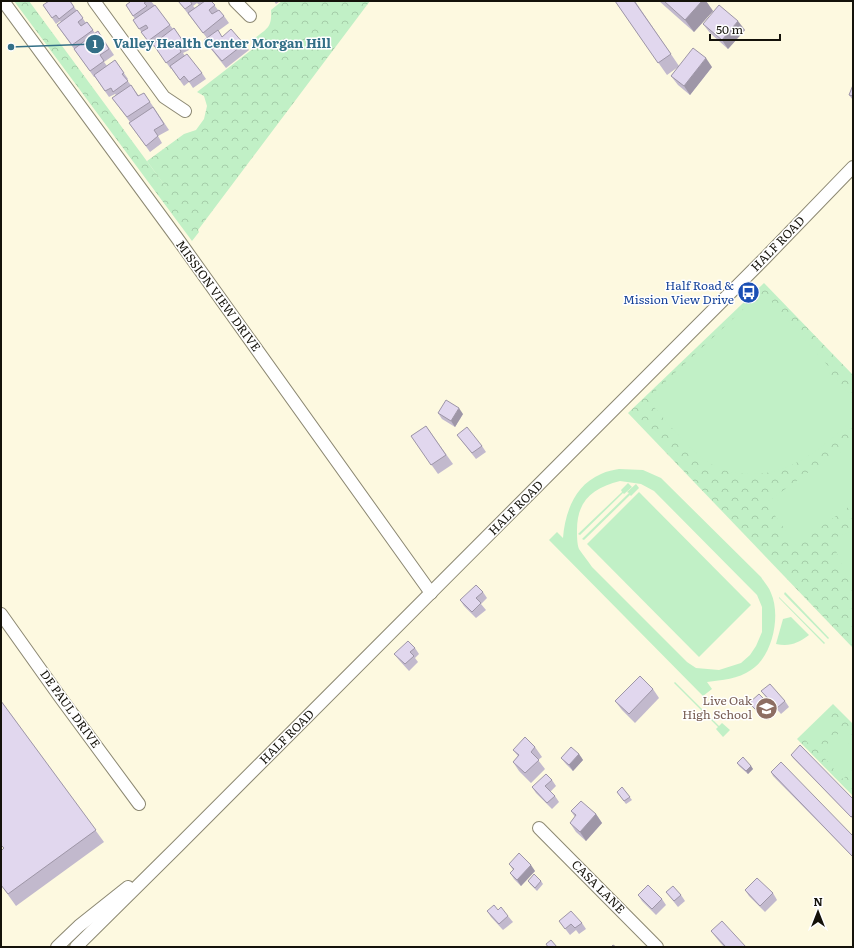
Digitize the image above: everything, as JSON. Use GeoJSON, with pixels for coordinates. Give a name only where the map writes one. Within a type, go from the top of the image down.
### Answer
{"type":"FeatureCollection","features":[{"type":"Feature","properties":{"kind":"street","name":"MISSION VIEW DRIVE"},"geometry":{"type":"LineString","coordinates":[[3,1],[177,238],[431,593]]}},
{"type":"Feature","properties":{"kind":"street"},"geometry":{"type":"LineString","coordinates":[[94,1],[164,97],[185,111]]}},
{"type":"Feature","properties":{"kind":"street"},"geometry":{"type":"LineString","coordinates":[[235,1],[250,16]]}},
{"type":"Feature","properties":{"kind":"street","name":"HALF ROAD"},"geometry":{"type":"LineString","coordinates":[[76,947],[177,848],[765,258],[853,167]]}},
{"type":"Feature","properties":{"kind":"street","name":"DE PAUL DRIVE"},"geometry":{"type":"LineString","coordinates":[[1,614],[55,691],[139,804]]}},
{"type":"Feature","properties":{"kind":"street","name":"CASA LANE"},"geometry":{"type":"LineString","coordinates":[[539,828],[657,947]]}},
{"type":"Feature","properties":{"kind":"street","name":"HALF ROAD"},"geometry":{"type":"LineString","coordinates":[[57,947],[78,926],[177,848]]}},
{"type":"Feature","properties":{"kind":"green space"},"geometry":{"type":"Polygon","coordinates":[[[14,1],[29,1],[174,198],[147,161],[184,134],[196,130],[204,119],[207,106],[204,96],[197,92],[254,48],[255,38],[270,24],[271,10],[282,1],[370,1],[198,230],[199,232],[192,241],[14,1]]]}},
{"type":"Feature","properties":{"kind":"green space"},"geometry":{"type":"Polygon","coordinates":[[[764,283],[853,375],[853,648],[628,413],[764,283]]]}},
{"type":"Feature","properties":{"kind":"green space"},"geometry":{"type":"Polygon","coordinates":[[[770,300],[829,367],[827,370],[853,398],[853,420],[806,458],[779,470],[749,474],[729,472],[711,464],[693,450],[647,399],[752,301],[770,300]]]}},
{"type":"Feature","properties":{"kind":"green space"},"geometry":{"type":"Polygon","coordinates":[[[853,443],[853,506],[851,505],[796,545],[766,503],[828,458],[831,461],[853,443]]]}},
{"type":"Feature","properties":{"kind":"green space"},"geometry":{"type":"Polygon","coordinates":[[[619,469],[643,470],[661,478],[761,577],[771,593],[774,602],[775,623],[770,645],[765,655],[759,664],[746,673],[730,679],[707,682],[712,689],[703,696],[549,540],[557,532],[563,538],[569,509],[578,492],[584,485],[601,474],[619,469]],[[620,481],[602,487],[588,497],[583,503],[578,520],[577,537],[579,549],[592,567],[687,662],[696,668],[719,670],[741,663],[750,655],[762,632],[762,607],[757,595],[654,491],[641,484],[620,481]]]}},
{"type":"Feature","properties":{"kind":"green space"},"geometry":{"type":"Polygon","coordinates":[[[628,483],[632,487],[624,494],[623,493],[580,535],[578,534],[622,492],[621,490],[628,483]]]}},
{"type":"Feature","properties":{"kind":"green space"},"geometry":{"type":"Polygon","coordinates":[[[636,484],[639,488],[584,540],[582,539],[629,493],[627,492],[636,484]]]}},
{"type":"Feature","properties":{"kind":"green space"},"geometry":{"type":"Polygon","coordinates":[[[639,492],[751,605],[699,657],[587,544],[639,492]]]}},
{"type":"Feature","properties":{"kind":"green space"},"geometry":{"type":"Polygon","coordinates":[[[853,531],[853,592],[831,539],[853,531]]]}},
{"type":"Feature","properties":{"kind":"green space"},"geometry":{"type":"Polygon","coordinates":[[[785,592],[829,638],[828,639],[784,594],[785,592]]]}},
{"type":"Feature","properties":{"kind":"green space"},"geometry":{"type":"Polygon","coordinates":[[[779,598],[825,643],[824,644],[779,598]]]}},
{"type":"Feature","properties":{"kind":"green space"},"geometry":{"type":"Polygon","coordinates":[[[791,617],[809,635],[794,644],[776,644],[783,619],[791,617]]]}},
{"type":"Feature","properties":{"kind":"green space"},"geometry":{"type":"Polygon","coordinates":[[[675,682],[719,726],[722,723],[730,730],[723,737],[716,729],[718,727],[674,683],[675,682]]]}},
{"type":"Feature","properties":{"kind":"green space"},"geometry":{"type":"Polygon","coordinates":[[[833,704],[853,724],[853,796],[797,739],[833,704]]]}},
{"type":"Feature","properties":{"kind":"green space"},"geometry":{"type":"Polygon","coordinates":[[[827,714],[838,727],[813,749],[802,736],[827,714]]]}},
{"type":"Feature","properties":{"kind":"green space"},"geometry":{"type":"Polygon","coordinates":[[[842,730],[852,741],[829,763],[819,752],[842,730]]]}},
{"type":"Feature","properties":{"kind":"green space"},"geometry":{"type":"Polygon","coordinates":[[[853,748],[853,769],[843,779],[833,768],[853,748]]]}},
{"type":"Feature","properties":{"kind":"building"},"geometry":{"type":"Polygon","coordinates":[[[49,1],[70,1],[74,7],[59,19],[56,15],[52,18],[43,5],[49,1]]]}},
{"type":"Feature","properties":{"kind":"building"},"geometry":{"type":"Polygon","coordinates":[[[130,1],[147,1],[144,3],[147,6],[133,16],[126,5],[130,1]]]}},
{"type":"Feature","properties":{"kind":"building"},"geometry":{"type":"Polygon","coordinates":[[[178,1],[190,1],[192,4],[185,9],[178,1]]]}},
{"type":"Feature","properties":{"kind":"building"},"geometry":{"type":"Polygon","coordinates":[[[205,1],[211,1],[215,5],[209,10],[212,14],[219,10],[224,16],[203,33],[188,13],[205,1]]]}},
{"type":"Feature","properties":{"kind":"building"},"geometry":{"type":"Polygon","coordinates":[[[615,1],[634,1],[671,54],[658,63],[615,1]]]}},
{"type":"Feature","properties":{"kind":"building"},"geometry":{"type":"Polygon","coordinates":[[[664,1],[702,1],[685,20],[664,1]]]}},
{"type":"Feature","properties":{"kind":"building"},"geometry":{"type":"Polygon","coordinates":[[[155,5],[170,25],[148,41],[141,32],[148,28],[146,25],[139,29],[133,20],[155,5]]]}},
{"type":"Feature","properties":{"kind":"building"},"geometry":{"type":"Polygon","coordinates":[[[719,5],[738,21],[722,40],[703,24],[719,5]]]}},
{"type":"Feature","properties":{"kind":"building"},"geometry":{"type":"Polygon","coordinates":[[[77,10],[83,18],[78,22],[81,26],[87,22],[93,30],[72,45],[57,25],[77,10]]]}},
{"type":"Feature","properties":{"kind":"building"},"geometry":{"type":"Polygon","coordinates":[[[174,28],[185,44],[179,47],[181,52],[166,63],[153,44],[174,28]]]}},
{"type":"Feature","properties":{"kind":"building"},"geometry":{"type":"Polygon","coordinates":[[[231,29],[244,44],[222,61],[204,40],[218,30],[222,37],[231,29]]]}},
{"type":"Feature","properties":{"kind":"building"},"geometry":{"type":"Polygon","coordinates":[[[98,31],[109,49],[100,55],[104,61],[90,71],[74,49],[98,31]]]}},
{"type":"Feature","properties":{"kind":"building"},"geometry":{"type":"Polygon","coordinates":[[[693,48],[706,58],[684,86],[671,76],[693,48]]]}},
{"type":"Feature","properties":{"kind":"building"},"geometry":{"type":"Polygon","coordinates":[[[187,54],[202,73],[189,82],[184,76],[180,80],[170,66],[187,54]]]}},
{"type":"Feature","properties":{"kind":"building"},"geometry":{"type":"Polygon","coordinates":[[[115,60],[124,73],[122,74],[128,81],[113,92],[111,88],[105,91],[94,75],[115,60]]]}},
{"type":"Feature","properties":{"kind":"building"},"geometry":{"type":"Polygon","coordinates":[[[131,85],[138,96],[144,93],[150,102],[127,117],[112,98],[131,85]]]}},
{"type":"Feature","properties":{"kind":"building"},"geometry":{"type":"Polygon","coordinates":[[[853,85],[853,96],[849,95],[853,85]]]}},
{"type":"Feature","properties":{"kind":"building"},"geometry":{"type":"Polygon","coordinates":[[[153,107],[164,124],[154,130],[158,136],[146,146],[129,123],[153,107]]]}},
{"type":"Feature","properties":{"kind":"building"},"geometry":{"type":"Polygon","coordinates":[[[446,400],[459,408],[451,421],[438,413],[446,400]]]}},
{"type":"Feature","properties":{"kind":"building"},"geometry":{"type":"Polygon","coordinates":[[[426,426],[446,455],[431,465],[411,436],[426,426]]]}},
{"type":"Feature","properties":{"kind":"building"},"geometry":{"type":"Polygon","coordinates":[[[467,427],[482,446],[472,453],[457,435],[467,427]]]}},
{"type":"Feature","properties":{"kind":"building"},"geometry":{"type":"Polygon","coordinates":[[[476,585],[483,592],[476,598],[481,603],[472,612],[460,600],[476,585]]]}},
{"type":"Feature","properties":{"kind":"building"},"geometry":{"type":"Polygon","coordinates":[[[408,641],[415,648],[410,652],[414,656],[405,664],[394,654],[408,641]]]}},
{"type":"Feature","properties":{"kind":"building"},"geometry":{"type":"Polygon","coordinates":[[[640,676],[653,689],[629,714],[615,701],[640,676]]]}},
{"type":"Feature","properties":{"kind":"building"},"geometry":{"type":"Polygon","coordinates":[[[770,684],[785,701],[777,708],[761,691],[770,684]]]}},
{"type":"Feature","properties":{"kind":"building"},"geometry":{"type":"Polygon","coordinates":[[[759,694],[769,704],[759,713],[749,703],[759,694]]]}},
{"type":"Feature","properties":{"kind":"building"},"geometry":{"type":"Polygon","coordinates":[[[1,701],[96,830],[8,894],[1,885],[1,851],[4,848],[1,845],[1,701]]]}},
{"type":"Feature","properties":{"kind":"building"},"geometry":{"type":"Polygon","coordinates":[[[525,737],[535,747],[531,752],[539,760],[525,773],[513,762],[519,755],[513,750],[525,737]]]}},
{"type":"Feature","properties":{"kind":"building"},"geometry":{"type":"Polygon","coordinates":[[[800,745],[853,799],[853,815],[851,817],[791,755],[800,745]]]}},
{"type":"Feature","properties":{"kind":"building"},"geometry":{"type":"Polygon","coordinates":[[[571,747],[579,754],[569,765],[561,758],[571,747]]]}},
{"type":"Feature","properties":{"kind":"building"},"geometry":{"type":"Polygon","coordinates":[[[743,757],[751,766],[746,771],[737,763],[743,757]]]}},
{"type":"Feature","properties":{"kind":"building"},"geometry":{"type":"Polygon","coordinates":[[[781,762],[853,836],[853,857],[771,772],[781,762]]]}},
{"type":"Feature","properties":{"kind":"building"},"geometry":{"type":"Polygon","coordinates":[[[546,774],[552,780],[545,786],[555,796],[547,803],[532,787],[546,774]]]}},
{"type":"Feature","properties":{"kind":"building"},"geometry":{"type":"Polygon","coordinates":[[[622,787],[630,797],[624,801],[617,792],[622,787]]]}},
{"type":"Feature","properties":{"kind":"building"},"geometry":{"type":"Polygon","coordinates":[[[581,801],[596,814],[580,832],[570,823],[576,815],[571,811],[581,801]]]}},
{"type":"Feature","properties":{"kind":"building"},"geometry":{"type":"Polygon","coordinates":[[[519,853],[531,865],[517,880],[510,873],[514,869],[509,864],[519,853]]]}},
{"type":"Feature","properties":{"kind":"building"},"geometry":{"type":"Polygon","coordinates":[[[534,874],[541,881],[535,888],[528,881],[534,874]]]}},
{"type":"Feature","properties":{"kind":"building"},"geometry":{"type":"Polygon","coordinates":[[[757,878],[773,893],[760,906],[745,890],[757,878]]]}},
{"type":"Feature","properties":{"kind":"building"},"geometry":{"type":"Polygon","coordinates":[[[648,885],[662,899],[652,909],[638,895],[648,885]]]}},
{"type":"Feature","properties":{"kind":"building"},"geometry":{"type":"Polygon","coordinates":[[[673,886],[681,895],[674,901],[666,892],[673,886]]]}},
{"type":"Feature","properties":{"kind":"building"},"geometry":{"type":"Polygon","coordinates":[[[494,905],[498,910],[501,907],[508,916],[499,924],[487,911],[494,905]]]}},
{"type":"Feature","properties":{"kind":"building"},"geometry":{"type":"Polygon","coordinates":[[[571,911],[582,923],[575,928],[571,924],[565,929],[559,921],[571,911]]]}},
{"type":"Feature","properties":{"kind":"building"},"geometry":{"type":"Polygon","coordinates":[[[722,921],[746,947],[726,947],[711,931],[722,921]]]}},
{"type":"Feature","properties":{"kind":"building"},"geometry":{"type":"Polygon","coordinates":[[[551,940],[557,947],[548,947],[546,944],[551,940]]]}},
{"type":"Feature","properties":{"kind":"place","name":"Valley Health Center Morgan Hill"},"geometry":{"type":"Point","coordinates":[11,47]}},
{"type":"Feature","properties":{"kind":"place","name":"Half Road & Mission View Drive"},"geometry":{"type":"Point","coordinates":[749,293]}},
{"type":"Feature","properties":{"kind":"place","name":"Live Oak High School"},"geometry":{"type":"Point","coordinates":[767,708]}}]}
